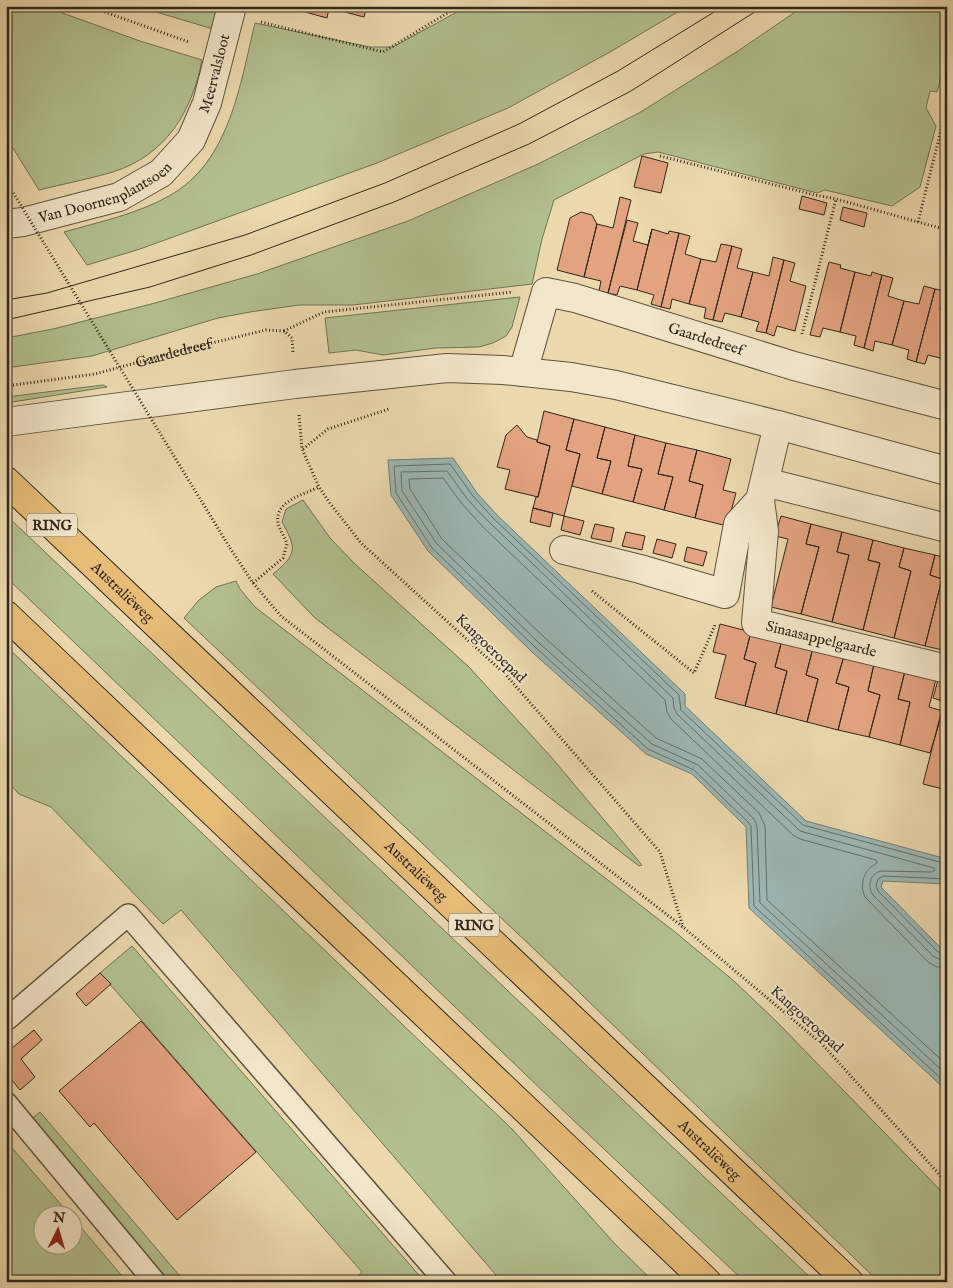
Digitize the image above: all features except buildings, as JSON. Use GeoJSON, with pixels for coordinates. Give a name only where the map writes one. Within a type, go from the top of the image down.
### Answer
{"type":"FeatureCollection","features":[{"type":"Feature","properties":{"kind":"main road","name":"Australiëweg"},"geometry":{"type":"LineString","coordinates":[[6,481],[849,1282]]}},
{"type":"Feature","properties":{"kind":"main road"},"geometry":{"type":"LineString","coordinates":[[6,614],[707,1282]]}},
{"type":"Feature","properties":{"kind":"street","name":"Meervalsloot"},"geometry":{"type":"LineString","coordinates":[[191,140],[207,104],[231,10]]}},
{"type":"Feature","properties":{"kind":"street","name":"Van Doornenplantsoen"},"geometry":{"type":"LineString","coordinates":[[6,224],[23,222],[119,197],[160,173],[191,140]]}},
{"type":"Feature","properties":{"kind":"street","name":"Gaardedreef"},"geometry":{"type":"LineString","coordinates":[[546,292],[575,298],[794,366],[947,406]]}},
{"type":"Feature","properties":{"kind":"street"},"geometry":{"type":"LineString","coordinates":[[523,372],[546,292]]}},
{"type":"Feature","properties":{"kind":"street"},"geometry":{"type":"LineString","coordinates":[[6,422],[296,384],[447,368],[523,372],[616,384],[778,425],[947,471]]}},
{"type":"Feature","properties":{"kind":"street","name":"Sinaasappelgaarde"},"geometry":{"type":"LineString","coordinates":[[778,425],[763,491],[764,531],[756,622],[947,669]]}},
{"type":"Feature","properties":{"kind":"street"},"geometry":{"type":"LineString","coordinates":[[763,491],[947,528]]}},
{"type":"Feature","properties":{"kind":"street","name":"Sinaasappelgaarde"},"geometry":{"type":"LineString","coordinates":[[725,594],[738,524],[763,491]]}},
{"type":"Feature","properties":{"kind":"street"},"geometry":{"type":"LineString","coordinates":[[564,550],[640,568],[725,594]]}},
{"type":"Feature","properties":{"kind":"lane"},"geometry":{"type":"LineString","coordinates":[[6,1020],[128,915],[446,1282]]}},
{"type":"Feature","properties":{"kind":"lane"},"geometry":{"type":"LineString","coordinates":[[6,1103],[155,1282]]}},
{"type":"Feature","properties":{"kind":"path"},"geometry":{"type":"LineString","coordinates":[[88,6],[221,52]]}},
{"type":"Feature","properties":{"kind":"path"},"geometry":{"type":"LineString","coordinates":[[231,10],[383,52],[459,6]]}},
{"type":"Feature","properties":{"kind":"path"},"geometry":{"type":"LineString","coordinates":[[918,222],[947,106]]}},
{"type":"Feature","properties":{"kind":"path"},"geometry":{"type":"LineString","coordinates":[[660,156],[836,199],[947,230]]}},
{"type":"Feature","properties":{"kind":"path","name":"Kangoeroepad"},"geometry":{"type":"LineString","coordinates":[[6,182],[252,583],[281,616],[683,926],[822,1044],[946,1181]]}},
{"type":"Feature","properties":{"kind":"path"},"geometry":{"type":"LineString","coordinates":[[794,366],[836,199]]}},
{"type":"Feature","properties":{"kind":"path"},"geometry":{"type":"LineString","coordinates":[[296,384],[292,338],[284,331],[324,312],[527,291],[546,292]]}},
{"type":"Feature","properties":{"kind":"path","name":"Gaardedreef"},"geometry":{"type":"LineString","coordinates":[[6,386],[95,374],[266,330],[284,331]]}},
{"type":"Feature","properties":{"kind":"path","name":"Kangoeroepad"},"geometry":{"type":"LineString","coordinates":[[296,384],[302,449],[319,487],[329,502],[361,543],[506,675],[660,852],[683,926]]}},
{"type":"Feature","properties":{"kind":"path"},"geometry":{"type":"LineString","coordinates":[[252,583],[283,558],[287,544],[278,522],[282,506],[290,500],[319,487]]}},
{"type":"Feature","properties":{"kind":"path"},"geometry":{"type":"LineString","coordinates":[[589,590],[694,673],[721,612],[725,594]]}},
{"type":"Feature","properties":{"kind":"path"},"geometry":{"type":"LineString","coordinates":[[945,945],[947,933]]}},
{"type":"Feature","properties":{"kind":"green space"},"geometry":{"type":"Polygon","coordinates":[[[6,6],[43,6],[140,41],[202,60],[191,97],[174,129],[148,155],[132,164],[104,175],[39,190],[6,137],[6,6]]]}},
{"type":"Feature","properties":{"kind":"green space"},"geometry":{"type":"Polygon","coordinates":[[[136,6],[218,6],[213,29],[136,6]]]}},
{"type":"Feature","properties":{"kind":"green space"},"geometry":{"type":"Polygon","coordinates":[[[468,6],[688,6],[610,52],[508,108],[377,163],[140,249],[87,265],[64,232],[144,208],[169,196],[190,181],[206,163],[219,142],[229,120],[244,71],[255,23],[370,47],[393,47],[468,6]]]}},
{"type":"Feature","properties":{"kind":"green space"},"geometry":{"type":"Polygon","coordinates":[[[804,6],[947,6],[947,56],[937,92],[930,91],[926,108],[936,126],[920,187],[892,206],[825,190],[817,193],[658,152],[644,154],[554,200],[542,239],[532,284],[353,305],[299,305],[250,312],[218,318],[92,356],[6,368],[6,338],[53,329],[155,303],[257,274],[408,221],[538,164],[639,113],[738,51],[804,6]]]}},
{"type":"Feature","properties":{"kind":"green space"},"geometry":{"type":"Polygon","coordinates":[[[520,297],[512,327],[506,336],[493,343],[479,347],[435,348],[383,355],[356,350],[329,353],[325,318],[520,297]]]}},
{"type":"Feature","properties":{"kind":"green space"},"geometry":{"type":"Polygon","coordinates":[[[103,385],[107,387],[6,403],[6,397],[103,385]]]}},
{"type":"Feature","properties":{"kind":"green space"},"geometry":{"type":"Polygon","coordinates":[[[303,500],[330,538],[355,564],[469,667],[552,758],[642,865],[639,866],[315,618],[273,574],[287,561],[292,551],[290,539],[282,522],[286,509],[303,500]]]}},
{"type":"Feature","properties":{"kind":"green space"},"geometry":{"type":"Polygon","coordinates":[[[6,515],[815,1282],[745,1282],[570,1117],[6,577],[6,515]]]}},
{"type":"Feature","properties":{"kind":"green space"},"geometry":{"type":"Polygon","coordinates":[[[236,581],[255,607],[675,932],[734,981],[776,1021],[947,1197],[947,1282],[879,1282],[553,967],[184,618],[199,600],[216,587],[236,581]]]}},
{"type":"Feature","properties":{"kind":"green space"},"geometry":{"type":"Polygon","coordinates":[[[6,646],[512,1129],[615,1244],[654,1282],[488,1282],[496,1275],[181,910],[163,924],[51,807],[19,794],[6,780],[6,646]]]}},
{"type":"Feature","properties":{"kind":"green space"},"geometry":{"type":"Polygon","coordinates":[[[132,946],[425,1282],[352,1282],[362,1272],[100,973],[132,946]]]}},
{"type":"Feature","properties":{"kind":"green space"},"geometry":{"type":"Polygon","coordinates":[[[40,1112],[185,1282],[169,1282],[29,1121],[40,1112]]]}},
{"type":"Feature","properties":{"kind":"green space"},"geometry":{"type":"Polygon","coordinates":[[[6,1141],[62,1206],[32,1206],[32,1256],[82,1256],[82,1229],[127,1282],[6,1282],[6,1141]]]}},
{"type":"Feature","properties":{"kind":"water"},"geometry":{"type":"Polygon","coordinates":[[[453,458],[477,493],[497,515],[685,694],[685,706],[806,821],[947,859],[947,884],[883,881],[881,887],[941,948],[947,948],[947,1091],[749,908],[746,827],[692,774],[646,754],[531,651],[428,551],[391,495],[388,460],[453,458]]]}},
{"type":"Feature","properties":{"kind":"tram line"},"geometry":{"type":"LineString","coordinates":[[6,300],[47,293],[245,235],[385,183],[519,124],[618,71],[724,6]]}},
{"type":"Feature","properties":{"kind":"tram line"},"geometry":{"type":"LineString","coordinates":[[6,320],[150,287],[251,255],[394,202],[529,144],[631,91],[764,6]]}}]}
